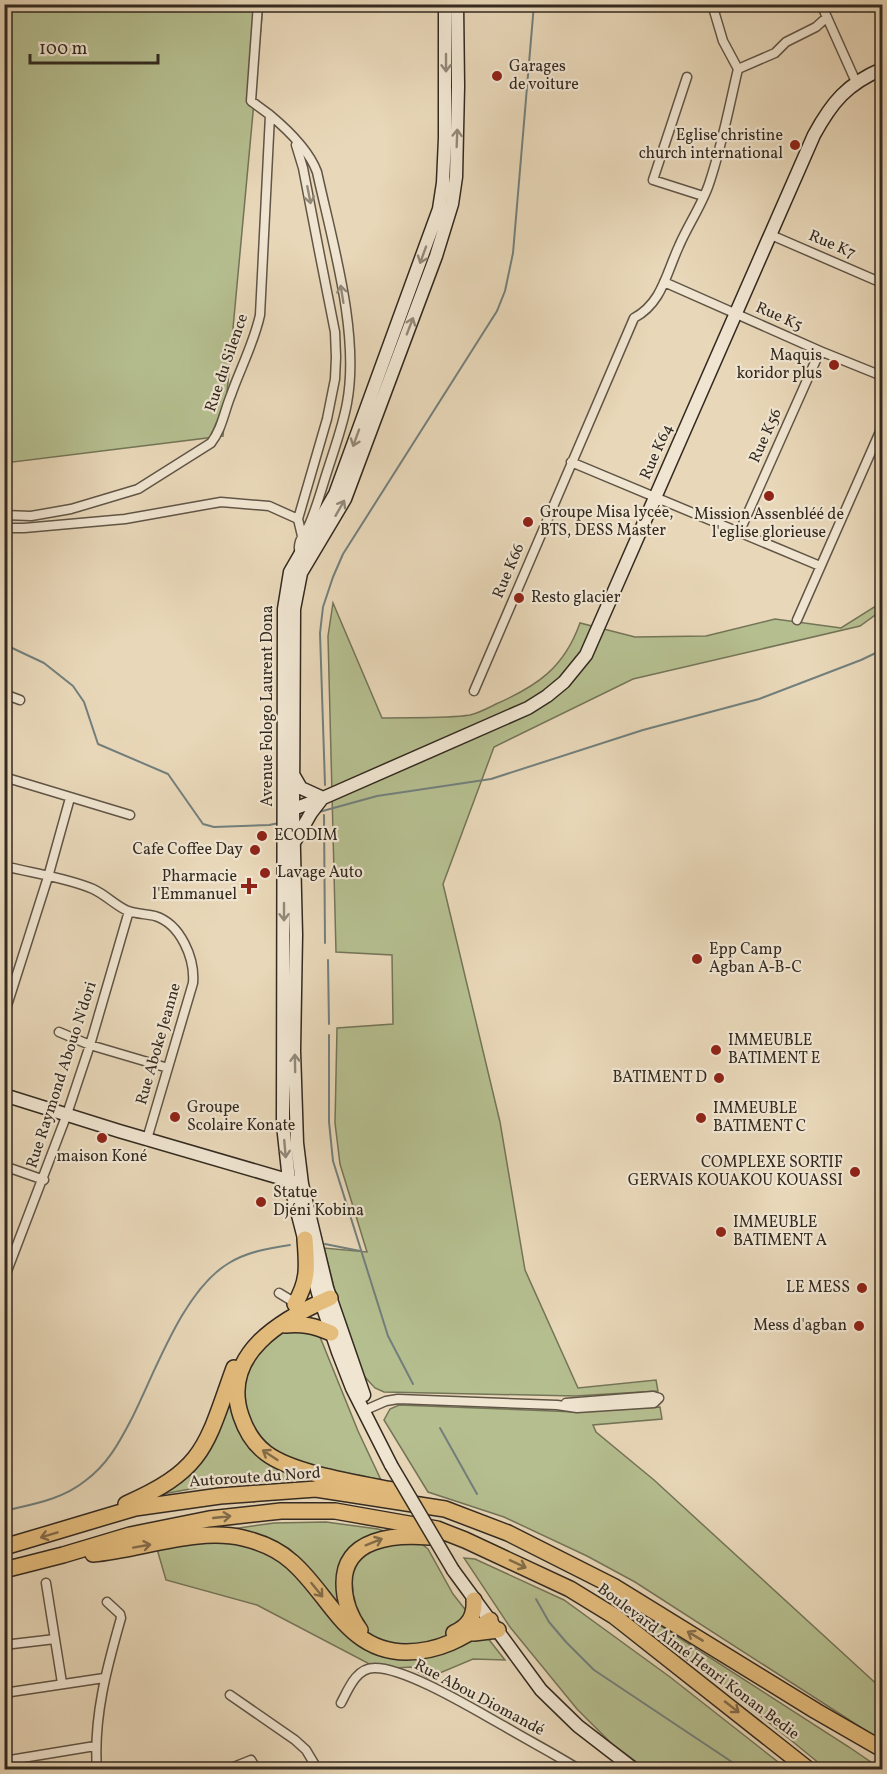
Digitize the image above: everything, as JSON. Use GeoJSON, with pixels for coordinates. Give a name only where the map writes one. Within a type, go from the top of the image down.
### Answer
{"type":"FeatureCollection","features":[{"type":"Feature","properties":{"kind":"highway"},"geometry":{"type":"LineString","coordinates":[[93,1521],[159,1489],[188,1467],[200,1454],[240,1354],[252,1339],[295,1304],[303,1290],[307,1277],[305,1239]]}},
{"type":"Feature","properties":{"kind":"highway"},"geometry":{"type":"LineString","coordinates":[[295,1304],[324,1295]]}},
{"type":"Feature","properties":{"kind":"highway"},"geometry":{"type":"LineString","coordinates":[[324,1295],[263,1337],[243,1363],[238,1379],[239,1409],[244,1424],[256,1444],[267,1454],[291,1466],[423,1497],[445,1509]]}},
{"type":"Feature","properties":{"kind":"highway"},"geometry":{"type":"LineString","coordinates":[[282,1325],[315,1326],[331,1333]]}},
{"type":"Feature","properties":{"kind":"highway","name":"Autoroute du Nord"},"geometry":{"type":"LineString","coordinates":[[4,1547],[135,1508],[220,1496],[316,1489],[445,1509],[508,1533]]}},
{"type":"Feature","properties":{"kind":"highway"},"geometry":{"type":"LineString","coordinates":[[4,1570],[130,1534],[185,1523],[281,1511],[335,1511],[437,1529],[465,1540]]}},
{"type":"Feature","properties":{"kind":"highway","name":"Boulevard Aimé Henri Konan Bedie"},"geometry":{"type":"LineString","coordinates":[[508,1533],[613,1586],[816,1711]]}},
{"type":"Feature","properties":{"kind":"highway"},"geometry":{"type":"LineString","coordinates":[[465,1540],[412,1535],[392,1536],[360,1548],[352,1557],[344,1577],[350,1616],[360,1630],[374,1639],[404,1644],[424,1643],[491,1621]]}},
{"type":"Feature","properties":{"kind":"highway"},"geometry":{"type":"LineString","coordinates":[[63,1555],[97,1554],[186,1538],[217,1536],[242,1538],[268,1546],[292,1562],[340,1619],[356,1634],[370,1644],[391,1651],[415,1652],[446,1646],[469,1630],[474,1614],[474,1600]]}},
{"type":"Feature","properties":{"kind":"highway","name":"Boulevard Aimé Henri Konan Bedie"},"geometry":{"type":"LineString","coordinates":[[465,1540],[570,1589],[614,1616],[809,1770]]}},
{"type":"Feature","properties":{"kind":"highway"},"geometry":{"type":"LineString","coordinates":[[816,1711],[882,1749]]}},
{"type":"Feature","properties":{"kind":"highway"},"geometry":{"type":"LineString","coordinates":[[816,1711],[882,1760]]}},
{"type":"Feature","properties":{"kind":"main road","name":"Avenue Fologo Laurent Dona"},"geometry":{"type":"LineString","coordinates":[[367,1410],[331,1333],[302,1184],[297,1143],[294,842],[289,811],[294,776],[294,609],[304,555],[335,494],[439,209],[445,138],[445,4]]}},
{"type":"Feature","properties":{"kind":"main road","name":"Avenue Fologo Laurent Dona"},"geometry":{"type":"LineString","coordinates":[[457,4],[456,177],[448,219],[345,500],[290,572],[284,609],[289,811],[283,1125],[289,1180],[305,1239],[324,1295],[350,1358],[371,1425],[391,1465],[453,1570],[541,1690],[578,1726],[635,1770]]}},
{"type":"Feature","properties":{"kind":"main road","name":"Rue K64"},"geometry":{"type":"LineString","coordinates":[[289,811],[528,708],[564,682],[586,655],[814,135],[834,102],[856,82],[882,69]]}},
{"type":"Feature","properties":{"kind":"main road"},"geometry":{"type":"LineString","coordinates":[[294,776],[301,788],[323,798],[294,842]]}},
{"type":"Feature","properties":{"kind":"main road"},"geometry":{"type":"LineString","coordinates":[[4,1095],[302,1184]]}},
{"type":"Feature","properties":{"kind":"street"},"geometry":{"type":"LineString","coordinates":[[258,4],[251,101],[282,125],[309,156],[317,172],[342,291],[351,354],[344,421],[315,509],[302,536]]}},
{"type":"Feature","properties":{"kind":"street"},"geometry":{"type":"LineString","coordinates":[[712,4],[723,40],[738,69],[774,53],[786,42],[816,27],[827,17]]}},
{"type":"Feature","properties":{"kind":"street"},"geometry":{"type":"LineString","coordinates":[[821,4],[856,82]]}},
{"type":"Feature","properties":{"kind":"street","name":"Rue K66"},"geometry":{"type":"LineString","coordinates":[[474,691],[634,318],[647,311],[660,292],[678,246],[708,187],[727,125],[738,69]]}},
{"type":"Feature","properties":{"kind":"street"},"geometry":{"type":"LineString","coordinates":[[687,77],[652,180],[703,196]]}},
{"type":"Feature","properties":{"kind":"street","name":"Rue du Silence"},"geometry":{"type":"LineString","coordinates":[[4,515],[31,516],[71,509],[138,489],[212,443],[218,435],[260,315],[270,115]]}},
{"type":"Feature","properties":{"kind":"street"},"geometry":{"type":"LineString","coordinates":[[294,139],[302,162],[335,332],[336,357],[335,379],[327,419],[298,519],[304,555]]}},
{"type":"Feature","properties":{"kind":"street","name":"Rue K7"},"geometry":{"type":"LineString","coordinates":[[771,235],[882,283]]}},
{"type":"Feature","properties":{"kind":"street","name":"Rue K5"},"geometry":{"type":"LineString","coordinates":[[664,282],[882,376]]}},
{"type":"Feature","properties":{"kind":"street","name":"Rue K56"},"geometry":{"type":"LineString","coordinates":[[739,533],[820,351]]}},
{"type":"Feature","properties":{"kind":"street"},"geometry":{"type":"LineString","coordinates":[[797,620],[882,427]]}},
{"type":"Feature","properties":{"kind":"street"},"geometry":{"type":"LineString","coordinates":[[571,462],[820,566]]}},
{"type":"Feature","properties":{"kind":"street"},"geometry":{"type":"LineString","coordinates":[[4,528],[125,519],[220,502],[269,506],[298,519]]}},
{"type":"Feature","properties":{"kind":"street"},"geometry":{"type":"LineString","coordinates":[[4,694],[20,700]]}},
{"type":"Feature","properties":{"kind":"street"},"geometry":{"type":"LineString","coordinates":[[4,777],[130,815]]}},
{"type":"Feature","properties":{"kind":"street"},"geometry":{"type":"LineString","coordinates":[[4,1015],[48,877],[70,798]]}},
{"type":"Feature","properties":{"kind":"street","name":"Rue Aboke Jeanne"},"geometry":{"type":"LineString","coordinates":[[4,866],[92,889],[129,911],[156,916],[167,921],[174,927],[193,962],[193,983],[147,1139]]}},
{"type":"Feature","properties":{"kind":"street","name":"Rue Raymond Abouo N'dori"},"geometry":{"type":"LineString","coordinates":[[4,1279],[44,1180],[67,1114],[90,1045],[129,911]]}},
{"type":"Feature","properties":{"kind":"street"},"geometry":{"type":"LineString","coordinates":[[59,1032],[90,1045],[168,1068]]}},
{"type":"Feature","properties":{"kind":"street"},"geometry":{"type":"LineString","coordinates":[[4,1166],[44,1180]]}},
{"type":"Feature","properties":{"kind":"street"},"geometry":{"type":"LineString","coordinates":[[279,1293],[295,1304]]}},
{"type":"Feature","properties":{"kind":"street"},"geometry":{"type":"LineString","coordinates":[[367,1410],[386,1401],[398,1399],[557,1405],[577,1408],[654,1403],[658,1398],[653,1396],[557,1405]]}},
{"type":"Feature","properties":{"kind":"street"},"geometry":{"type":"LineString","coordinates":[[46,1583],[62,1683]]}},
{"type":"Feature","properties":{"kind":"street"},"geometry":{"type":"LineString","coordinates":[[97,1770],[95,1746],[104,1678],[121,1618],[120,1614],[107,1602]]}},
{"type":"Feature","properties":{"kind":"street"},"geometry":{"type":"LineString","coordinates":[[4,1646],[55,1639]]}},
{"type":"Feature","properties":{"kind":"street","name":"Rue Abou Diomandé"},"geometry":{"type":"LineString","coordinates":[[340,1703],[363,1670],[373,1668],[387,1670],[445,1694],[580,1770]]}},
{"type":"Feature","properties":{"kind":"street"},"geometry":{"type":"LineString","coordinates":[[4,1693],[104,1678]]}},
{"type":"Feature","properties":{"kind":"street"},"geometry":{"type":"LineString","coordinates":[[230,1695],[295,1740],[306,1750],[318,1770]]}},
{"type":"Feature","properties":{"kind":"street"},"geometry":{"type":"LineString","coordinates":[[4,1761],[95,1746]]}},
{"type":"Feature","properties":{"kind":"street"},"geometry":{"type":"LineString","coordinates":[[226,1770],[251,1760],[257,1770]]}},
{"type":"Feature","properties":{"kind":"green space"},"geometry":{"type":"Polygon","coordinates":[[[4,5],[263,5],[223,436],[5,463],[4,5]]]}},
{"type":"Feature","properties":{"kind":"green space"},"geometry":{"type":"Polygon","coordinates":[[[882,602],[882,610],[860,626],[633,679],[494,747],[443,884],[500,1122],[525,1270],[578,1388],[656,1380],[658,1391],[575,1396],[384,1392],[375,1388],[363,1375],[336,1295],[324,1248],[367,1252],[340,1164],[335,1123],[337,1028],[393,1024],[392,955],[336,952],[328,636],[333,603],[382,718],[460,716],[480,712],[524,690],[547,674],[566,652],[580,623],[635,637],[706,636],[775,619],[841,628],[882,602]]]}},
{"type":"Feature","properties":{"kind":"green space"},"geometry":{"type":"Polygon","coordinates":[[[281,1331],[318,1332],[358,1431],[381,1480],[294,1461],[276,1452],[251,1427],[244,1397],[244,1382],[258,1348],[281,1331]]]}},
{"type":"Feature","properties":{"kind":"green space"},"geometry":{"type":"Polygon","coordinates":[[[229,1400],[243,1435],[256,1453],[278,1468],[303,1478],[217,1484],[163,1494],[190,1473],[229,1400]]]}},
{"type":"Feature","properties":{"kind":"green space"},"geometry":{"type":"Polygon","coordinates":[[[399,1405],[577,1412],[660,1407],[662,1419],[593,1425],[596,1432],[654,1480],[882,1689],[882,1741],[635,1582],[587,1556],[504,1517],[428,1492],[384,1420],[390,1409],[399,1405]]]}},
{"type":"Feature","properties":{"kind":"green space"},"geometry":{"type":"Polygon","coordinates":[[[326,1522],[378,1529],[419,1542],[428,1549],[453,1594],[505,1660],[473,1659],[428,1678],[411,1667],[379,1669],[257,1605],[166,1580],[157,1549],[232,1529],[274,1523],[326,1522]]]}},
{"type":"Feature","properties":{"kind":"green space"},"geometry":{"type":"Polygon","coordinates":[[[464,1558],[475,1559],[564,1600],[670,1677],[787,1769],[646,1769],[611,1743],[577,1709],[510,1627],[464,1558]]]}},
{"type":"Feature","properties":{"kind":"green space"},"geometry":{"type":"Polygon","coordinates":[[[622,1601],[881,1769],[826,1769],[723,1687],[617,1609],[622,1601]]]}},
{"type":"Feature","properties":{"kind":"waterway"},"geometry":{"type":"LineString","coordinates":[[325,785],[320,633],[323,607],[343,554],[497,311],[505,291],[513,253],[534,4]]}},
{"type":"Feature","properties":{"kind":"waterway"},"geometry":{"type":"LineString","coordinates":[[4,642],[44,663],[73,686],[84,702],[98,744],[168,774],[203,824],[214,827],[279,823]]}},
{"type":"Feature","properties":{"kind":"waterway"},"geometry":{"type":"LineString","coordinates":[[319,812],[377,796],[491,779],[643,730],[759,699],[882,650]]}},
{"type":"Feature","properties":{"kind":"waterway"},"geometry":{"type":"LineString","coordinates":[[324,815],[325,943]]}},
{"type":"Feature","properties":{"kind":"waterway"},"geometry":{"type":"LineString","coordinates":[[328,960],[329,1024]]}},
{"type":"Feature","properties":{"kind":"waterway"},"geometry":{"type":"LineString","coordinates":[[329,1035],[329,1122],[333,1161],[388,1336],[413,1384]]}},
{"type":"Feature","properties":{"kind":"waterway"},"geometry":{"type":"LineString","coordinates":[[325,1244],[360,1251]]}},
{"type":"Feature","properties":{"kind":"waterway"},"geometry":{"type":"LineString","coordinates":[[4,1511],[66,1493],[93,1475],[106,1461],[122,1437],[172,1334],[198,1292],[213,1276],[236,1259],[258,1251],[290,1245]]}},
{"type":"Feature","properties":{"kind":"waterway"},"geometry":{"type":"LineString","coordinates":[[440,1428],[477,1494]]}},
{"type":"Feature","properties":{"kind":"waterway"},"geometry":{"type":"LineString","coordinates":[[536,1599],[549,1622],[594,1670],[744,1770]]}},
{"type":"Feature","properties":{"kind":"place","name":"Garages de voiture"},"geometry":{"type":"Point","coordinates":[497,76]}},
{"type":"Feature","properties":{"kind":"place","name":"Eglise christine church international"},"geometry":{"type":"Point","coordinates":[795,145]}},
{"type":"Feature","properties":{"kind":"place","name":"Maquis koridor plus"},"geometry":{"type":"Point","coordinates":[834,365]}},
{"type":"Feature","properties":{"kind":"place","name":"Mission Assenbléé de l'eglise glorieuse"},"geometry":{"type":"Point","coordinates":[769,496]}},
{"type":"Feature","properties":{"kind":"place","name":"Groupe Misa lycée, BTS, DESS Master"},"geometry":{"type":"Point","coordinates":[528,522]}},
{"type":"Feature","properties":{"kind":"place","name":"Resto glacier"},"geometry":{"type":"Point","coordinates":[519,598]}},
{"type":"Feature","properties":{"kind":"place","name":"ECODIM"},"geometry":{"type":"Point","coordinates":[262,836]}},
{"type":"Feature","properties":{"kind":"place","name":"Cafe Coffee Day"},"geometry":{"type":"Point","coordinates":[255,850]}},
{"type":"Feature","properties":{"kind":"place","name":"Lavage Auto"},"geometry":{"type":"Point","coordinates":[265,873]}},
{"type":"Feature","properties":{"kind":"place","name":"Pharmacie l'Emmanuel"},"geometry":{"type":"Point","coordinates":[249,886]}},
{"type":"Feature","properties":{"kind":"place","name":"Epp Camp Agban A-B-C"},"geometry":{"type":"Point","coordinates":[697,959]}},
{"type":"Feature","properties":{"kind":"place","name":"IMMEUBLE BATIMENT E"},"geometry":{"type":"Point","coordinates":[716,1050]}},
{"type":"Feature","properties":{"kind":"place","name":"BATIMENT D"},"geometry":{"type":"Point","coordinates":[719,1078]}},
{"type":"Feature","properties":{"kind":"place","name":"Groupe Scolaire Konate"},"geometry":{"type":"Point","coordinates":[175,1117]}},
{"type":"Feature","properties":{"kind":"place","name":"IMMEUBLE BATIMENT C"},"geometry":{"type":"Point","coordinates":[701,1118]}},
{"type":"Feature","properties":{"kind":"place","name":"maison Koné"},"geometry":{"type":"Point","coordinates":[102,1138]}},
{"type":"Feature","properties":{"kind":"place","name":"COMPLEXE SORTIF GERVAIS KOUAKOU KOUASSI"},"geometry":{"type":"Point","coordinates":[855,1172]}},
{"type":"Feature","properties":{"kind":"place","name":"Statue Djéni Kobina"},"geometry":{"type":"Point","coordinates":[261,1202]}},
{"type":"Feature","properties":{"kind":"place","name":"IMMEUBLE BATIMENT A"},"geometry":{"type":"Point","coordinates":[721,1232]}},
{"type":"Feature","properties":{"kind":"place","name":"LE MESS"},"geometry":{"type":"Point","coordinates":[862,1288]}},
{"type":"Feature","properties":{"kind":"place","name":"Mess d'agban"},"geometry":{"type":"Point","coordinates":[859,1326]}}]}
